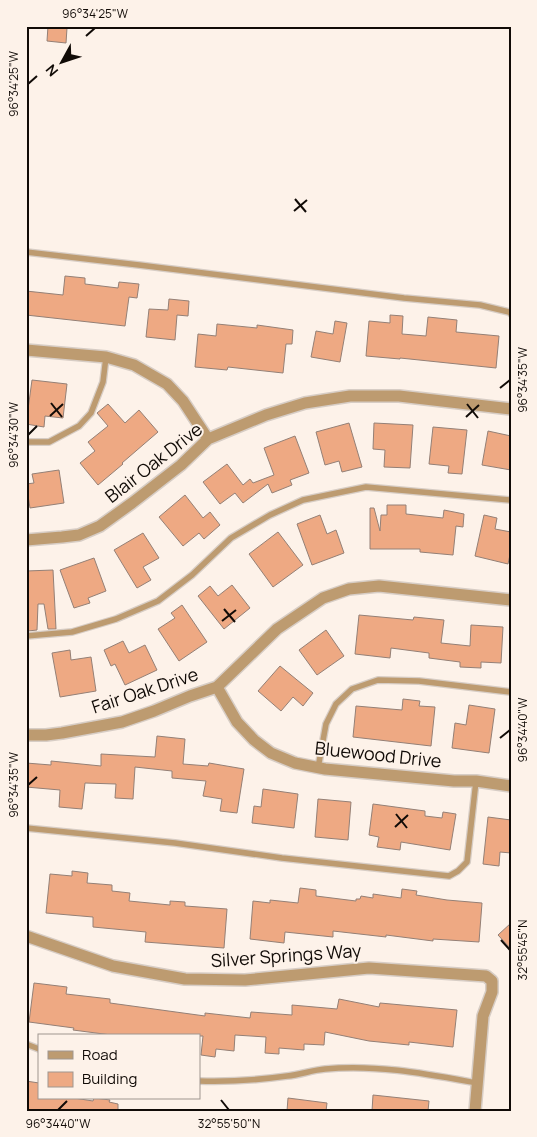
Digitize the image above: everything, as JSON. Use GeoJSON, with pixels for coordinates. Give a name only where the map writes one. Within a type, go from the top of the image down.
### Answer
{"type":"FeatureCollection","features":[{"type":"Feature","properties":{"kind":"street"},"geometry":{"type":"LineString","coordinates":[[26,350],[106,356],[134,365],[167,384],[183,402],[208,439]]}},
{"type":"Feature","properties":{"kind":"street","name":"Blair Oak Drive"},"geometry":{"type":"LineString","coordinates":[[26,540],[79,535],[100,526],[181,465],[208,439],[266,415],[306,403],[350,396],[399,396],[510,407]]}},
{"type":"Feature","properties":{"kind":"street","name":"Fair Oak Drive"},"geometry":{"type":"LineString","coordinates":[[26,734],[46,735],[62,733],[122,722],[217,687],[277,629],[323,598],[349,589],[379,586],[511,600]]}},
{"type":"Feature","properties":{"kind":"street","name":"Bluewood Drive"},"geometry":{"type":"LineString","coordinates":[[217,687],[237,722],[254,740],[270,753],[295,762],[325,769],[454,781],[476,781],[511,786]]}},
{"type":"Feature","properties":{"kind":"street","name":"Silver Springs Way"},"geometry":{"type":"LineString","coordinates":[[26,936],[113,966],[185,979],[246,980],[368,968],[486,976],[492,981],[492,992],[483,1016],[477,1084]]}},
{"type":"Feature","properties":{"kind":"street"},"geometry":{"type":"LineString","coordinates":[[475,1111],[477,1084]]}},
{"type":"Feature","properties":{"kind":"lane"},"geometry":{"type":"LineString","coordinates":[[26,252],[404,298],[480,305],[511,314]]}},
{"type":"Feature","properties":{"kind":"lane"},"geometry":{"type":"LineString","coordinates":[[26,442],[49,442],[79,426],[91,413],[103,382],[106,356]]}},
{"type":"Feature","properties":{"kind":"lane"},"geometry":{"type":"LineString","coordinates":[[26,636],[72,632],[116,619],[158,600],[192,575],[231,538],[270,515],[303,500],[366,487],[511,500]]}},
{"type":"Feature","properties":{"kind":"lane"},"geometry":{"type":"LineString","coordinates":[[318,768],[326,724],[336,704],[352,689],[378,680],[419,681],[511,692]]}},
{"type":"Feature","properties":{"kind":"lane"},"geometry":{"type":"LineString","coordinates":[[26,828],[175,842],[282,858],[449,876],[467,862],[476,781]]}},
{"type":"Feature","properties":{"kind":"lane"},"geometry":{"type":"LineString","coordinates":[[26,1044],[38,1049]]}},
{"type":"Feature","properties":{"kind":"lane"},"geometry":{"type":"LineString","coordinates":[[200,1081],[261,1080],[324,1069],[373,1068],[407,1071],[477,1084]]}},
{"type":"Feature","properties":{"kind":"building"},"geometry":{"type":"Polygon","coordinates":[[[48,26],[67,28],[66,43],[47,41],[48,26]]]}},
{"type":"Feature","properties":{"kind":"building"},"geometry":{"type":"Polygon","coordinates":[[[65,276],[85,278],[85,284],[118,288],[119,282],[139,284],[137,298],[129,297],[125,326],[26,315],[26,291],[63,295],[65,276]]]}},
{"type":"Feature","properties":{"kind":"building"},"geometry":{"type":"Polygon","coordinates":[[[169,299],[189,301],[188,316],[177,315],[175,340],[146,337],[149,309],[168,310],[169,299]]]}},
{"type":"Feature","properties":{"kind":"building"},"geometry":{"type":"Polygon","coordinates":[[[390,315],[403,316],[402,334],[426,336],[428,317],[457,320],[456,332],[499,336],[496,368],[366,356],[369,321],[390,323],[390,315]]]}},
{"type":"Feature","properties":{"kind":"building"},"geometry":{"type":"Polygon","coordinates":[[[335,321],[347,323],[340,362],[311,357],[316,331],[333,334],[335,321]]]}},
{"type":"Feature","properties":{"kind":"building"},"geometry":{"type":"Polygon","coordinates":[[[217,324],[257,328],[257,325],[293,330],[292,344],[286,344],[283,373],[228,367],[227,370],[195,367],[198,334],[216,336],[217,324]]]}},
{"type":"Feature","properties":{"kind":"building"},"geometry":{"type":"Polygon","coordinates":[[[32,380],[67,384],[63,418],[45,416],[44,427],[26,424],[32,380]]]}},
{"type":"Feature","properties":{"kind":"building"},"geometry":{"type":"Polygon","coordinates":[[[108,404],[125,423],[139,410],[158,432],[98,485],[80,463],[95,451],[88,442],[108,426],[97,413],[108,404]]]}},
{"type":"Feature","properties":{"kind":"building"},"geometry":{"type":"Polygon","coordinates":[[[349,423],[362,467],[342,472],[339,461],[325,465],[316,432],[349,423]]]}},
{"type":"Feature","properties":{"kind":"building"},"geometry":{"type":"Polygon","coordinates":[[[374,423],[413,425],[410,468],[384,467],[385,450],[373,449],[374,423]]]}},
{"type":"Feature","properties":{"kind":"building"},"geometry":{"type":"Polygon","coordinates":[[[433,427],[467,430],[462,474],[448,473],[449,466],[429,464],[433,427]]]}},
{"type":"Feature","properties":{"kind":"building"},"geometry":{"type":"Polygon","coordinates":[[[488,431],[511,436],[511,470],[482,465],[488,431]]]}},
{"type":"Feature","properties":{"kind":"building"},"geometry":{"type":"Polygon","coordinates":[[[295,436],[309,473],[290,480],[292,485],[272,493],[268,484],[243,503],[235,493],[220,504],[203,482],[227,464],[243,485],[250,479],[253,483],[274,475],[264,448],[295,436]]]}},
{"type":"Feature","properties":{"kind":"building"},"geometry":{"type":"Polygon","coordinates":[[[59,470],[64,503],[30,508],[26,484],[34,483],[32,474],[59,470]]]}},
{"type":"Feature","properties":{"kind":"building"},"geometry":{"type":"Polygon","coordinates":[[[185,495],[203,518],[210,512],[220,525],[204,539],[199,533],[183,546],[159,517],[185,495]]]}},
{"type":"Feature","properties":{"kind":"building"},"geometry":{"type":"Polygon","coordinates":[[[387,505],[406,505],[406,514],[443,518],[444,510],[464,514],[463,527],[456,526],[453,555],[420,552],[420,549],[370,549],[370,508],[374,508],[380,531],[381,515],[387,515],[387,505]]]}},
{"type":"Feature","properties":{"kind":"building"},"geometry":{"type":"Polygon","coordinates":[[[320,515],[327,534],[336,530],[344,553],[312,565],[297,524],[320,515]]]}},
{"type":"Feature","properties":{"kind":"building"},"geometry":{"type":"Polygon","coordinates":[[[484,515],[497,518],[495,529],[511,532],[511,550],[508,564],[475,556],[484,515]]]}},
{"type":"Feature","properties":{"kind":"building"},"geometry":{"type":"Polygon","coordinates":[[[278,532],[303,565],[273,587],[249,554],[278,532]]]}},
{"type":"Feature","properties":{"kind":"building"},"geometry":{"type":"Polygon","coordinates":[[[143,533],[159,558],[143,567],[151,580],[137,588],[114,550],[143,533]]]}},
{"type":"Feature","properties":{"kind":"building"},"geometry":{"type":"Polygon","coordinates":[[[94,558],[106,591],[88,598],[90,603],[74,608],[60,570],[94,558]]]}},
{"type":"Feature","properties":{"kind":"building"},"geometry":{"type":"Polygon","coordinates":[[[53,570],[56,629],[48,629],[44,604],[38,604],[37,630],[28,631],[26,571],[53,570]]]}},
{"type":"Feature","properties":{"kind":"building"},"geometry":{"type":"Polygon","coordinates":[[[232,585],[250,608],[224,629],[198,596],[210,586],[218,596],[232,585]]]}},
{"type":"Feature","properties":{"kind":"building"},"geometry":{"type":"Polygon","coordinates":[[[182,605],[207,642],[179,661],[158,629],[175,618],[171,613],[182,605]]]}},
{"type":"Feature","properties":{"kind":"building"},"geometry":{"type":"Polygon","coordinates":[[[359,615],[413,620],[414,617],[444,620],[441,643],[470,646],[471,625],[503,627],[501,663],[481,662],[481,668],[460,667],[460,662],[429,658],[429,653],[391,648],[390,658],[355,654],[359,615]]]}},
{"type":"Feature","properties":{"kind":"building"},"geometry":{"type":"Polygon","coordinates":[[[326,630],[344,656],[317,675],[299,650],[326,630]]]}},
{"type":"Feature","properties":{"kind":"building"},"geometry":{"type":"Polygon","coordinates":[[[123,641],[129,653],[145,645],[157,670],[125,685],[115,664],[111,666],[104,650],[123,641]]]}},
{"type":"Feature","properties":{"kind":"building"},"geometry":{"type":"Polygon","coordinates":[[[70,650],[71,660],[91,657],[96,691],[60,697],[52,653],[70,650]]]}},
{"type":"Feature","properties":{"kind":"building"},"geometry":{"type":"Polygon","coordinates":[[[280,666],[313,693],[303,706],[293,697],[281,711],[258,691],[280,666]]]}},
{"type":"Feature","properties":{"kind":"building"},"geometry":{"type":"Polygon","coordinates":[[[403,699],[420,701],[419,706],[435,707],[431,746],[353,737],[356,706],[402,710],[403,699]]]}},
{"type":"Feature","properties":{"kind":"building"},"geometry":{"type":"Polygon","coordinates":[[[469,705],[495,709],[489,753],[452,748],[455,723],[466,725],[469,705]]]}},
{"type":"Feature","properties":{"kind":"building"},"geometry":{"type":"Polygon","coordinates":[[[157,736],[185,739],[183,764],[208,766],[209,763],[244,769],[237,813],[220,811],[222,799],[203,796],[206,781],[172,778],[172,771],[135,767],[133,799],[115,798],[116,784],[85,783],[82,809],[59,807],[60,790],[26,787],[26,763],[51,765],[51,761],[101,766],[101,754],[155,757],[157,736]]]}},
{"type":"Feature","properties":{"kind":"building"},"geometry":{"type":"Polygon","coordinates":[[[263,789],[298,794],[294,828],[252,823],[254,806],[261,807],[263,789]]]}},
{"type":"Feature","properties":{"kind":"building"},"geometry":{"type":"Polygon","coordinates":[[[318,799],[351,802],[348,840],[315,837],[318,799]]]}},
{"type":"Feature","properties":{"kind":"building"},"geometry":{"type":"Polygon","coordinates":[[[373,804],[425,811],[425,816],[442,818],[443,812],[456,814],[450,850],[401,842],[400,850],[377,847],[379,837],[369,835],[373,804]]]}},
{"type":"Feature","properties":{"kind":"building"},"geometry":{"type":"Polygon","coordinates":[[[488,817],[511,820],[511,853],[500,852],[499,866],[483,864],[488,817]]]}},
{"type":"Feature","properties":{"kind":"building"},"geometry":{"type":"Polygon","coordinates":[[[72,871],[88,873],[87,883],[112,885],[112,891],[130,893],[129,901],[170,905],[170,901],[185,902],[185,906],[227,909],[224,948],[145,942],[146,932],[93,927],[93,917],[46,913],[50,874],[72,876],[72,871]]]}},
{"type":"Feature","properties":{"kind":"building"},"geometry":{"type":"Polygon","coordinates":[[[300,888],[316,890],[316,896],[356,901],[361,896],[373,898],[373,894],[401,898],[402,889],[417,891],[416,895],[482,903],[479,942],[433,939],[433,941],[333,931],[333,937],[285,932],[284,943],[250,939],[253,901],[270,903],[270,900],[298,903],[300,888]]]}},
{"type":"Feature","properties":{"kind":"building"},"geometry":{"type":"Polygon","coordinates":[[[511,923],[511,949],[498,935],[511,923]]]}},
{"type":"Feature","properties":{"kind":"building"},"geometry":{"type":"Polygon","coordinates":[[[34,983],[67,987],[66,994],[110,999],[110,1003],[205,1016],[205,1013],[250,1018],[251,1012],[292,1015],[292,1005],[337,1009],[339,999],[379,1007],[380,1003],[457,1010],[453,1047],[409,1042],[409,1045],[369,1041],[325,1032],[324,1045],[304,1044],[304,1050],[279,1048],[279,1054],[265,1053],[266,1037],[235,1035],[234,1051],[216,1049],[215,1057],[201,1055],[203,1036],[200,1036],[200,1034],[104,1034],[29,1022],[34,983]]]}},
{"type":"Feature","properties":{"kind":"building"},"geometry":{"type":"Polygon","coordinates":[[[26,1081],[38,1083],[38,1100],[110,1100],[109,1102],[118,1104],[118,1111],[26,1111],[26,1081]]]}},
{"type":"Feature","properties":{"kind":"building"},"geometry":{"type":"Polygon","coordinates":[[[373,1095],[429,1101],[428,1111],[372,1111],[373,1095]]]}},
{"type":"Feature","properties":{"kind":"building"},"geometry":{"type":"Polygon","coordinates":[[[288,1098],[327,1103],[326,1111],[287,1111],[288,1098]]]}}]}
